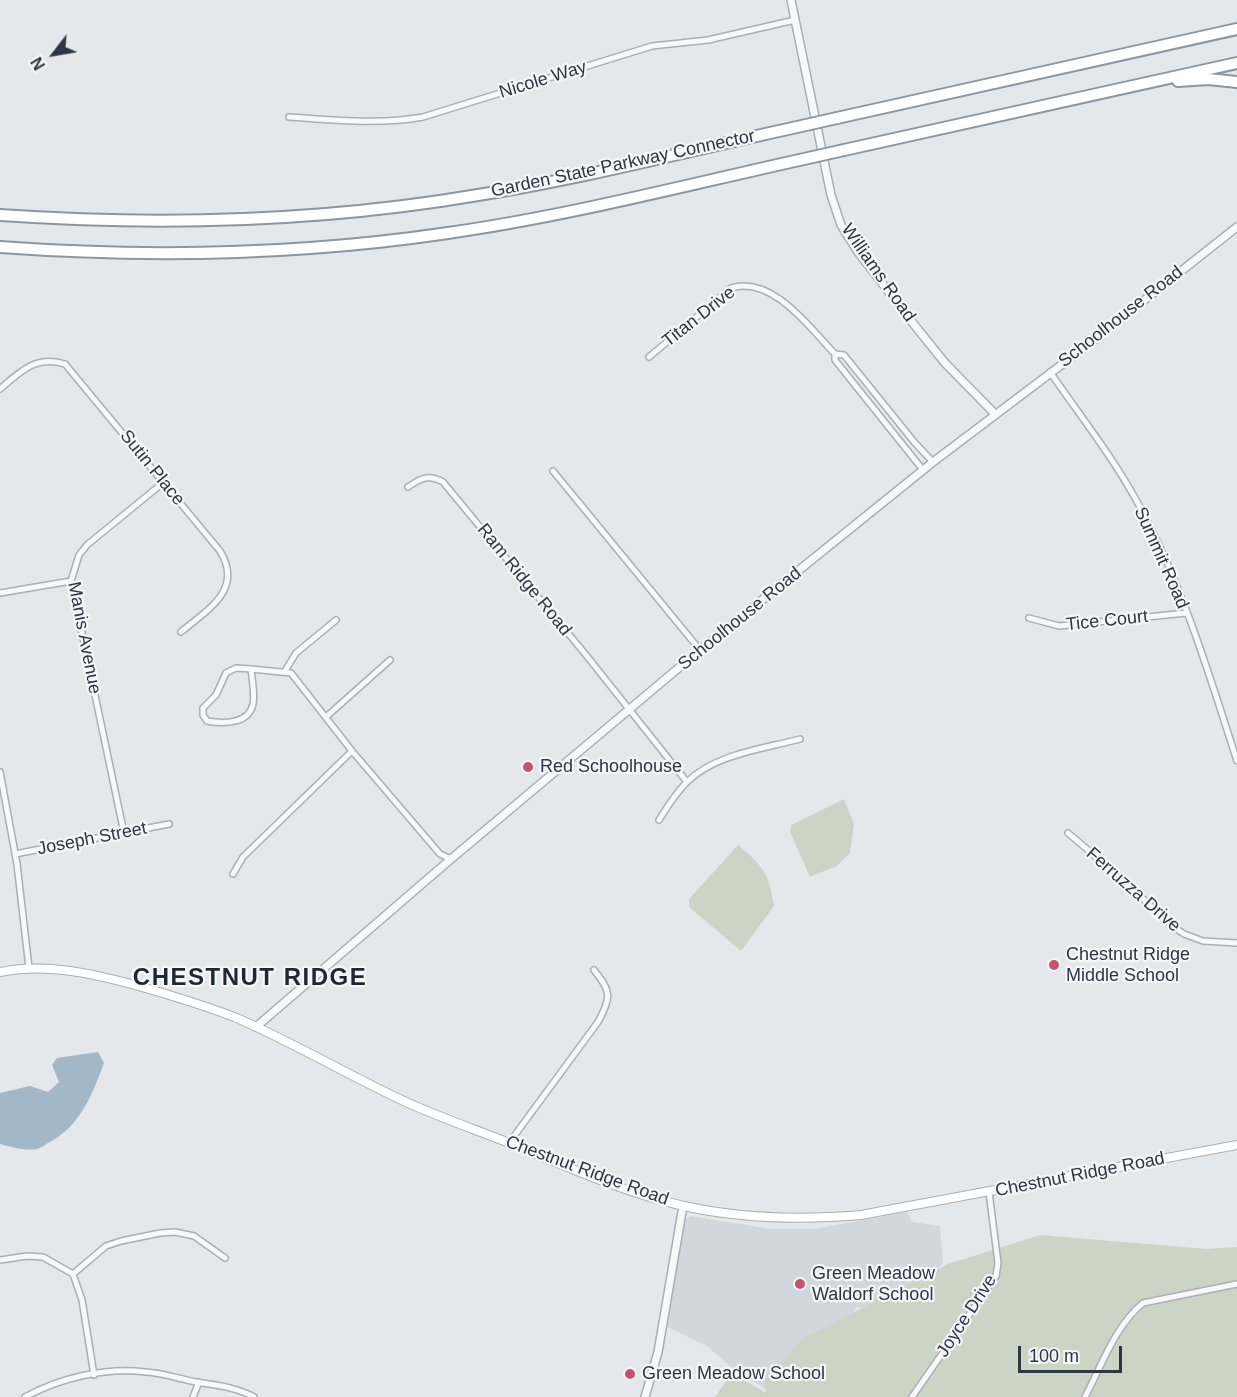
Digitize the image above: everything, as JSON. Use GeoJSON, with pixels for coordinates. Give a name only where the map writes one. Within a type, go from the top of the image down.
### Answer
{"type":"FeatureCollection","features":[{"type":"Feature","properties":{"kind":"highway"},"geometry":{"type":"LineString","coordinates":[[1171,44],[1237,23]]}},
{"type":"Feature","properties":{"kind":"highway","name":"Garden State Parkway Connector"},"geometry":{"type":"LineString","coordinates":[[0,215],[186,221],[279,218],[354,212],[455,199],[529,186],[1237,29]]}},
{"type":"Feature","properties":{"kind":"highway","name":"Garden State Parkway Connector"},"geometry":{"type":"LineString","coordinates":[[0,247],[96,253],[197,254],[290,250],[382,242],[524,220],[1237,63]]}},
{"type":"Feature","properties":{"kind":"highway"},"geometry":{"type":"LineString","coordinates":[[1139,84],[1203,79],[1237,82]]}},
{"type":"Feature","properties":{"kind":"main road","name":"Chestnut Ridge Road"},"geometry":{"type":"LineString","coordinates":[[0,972],[29,968],[101,976],[187,1000],[256,1027],[408,1103],[601,1180],[683,1206],[745,1216],[783,1219],[861,1215],[1237,1145]]}},
{"type":"Feature","properties":{"kind":"street","name":"Williams Road"},"geometry":{"type":"LineString","coordinates":[[791,0],[831,195],[841,225],[858,252],[945,363],[994,414]]}},
{"type":"Feature","properties":{"kind":"street","name":"Nicole Way"},"geometry":{"type":"LineString","coordinates":[[290,117],[375,122],[414,118],[652,46],[708,40],[795,20]]}},
{"type":"Feature","properties":{"kind":"street","name":"Schoolhouse Road"},"geometry":{"type":"LineString","coordinates":[[256,1027],[700,650],[933,462],[1237,227]]}},
{"type":"Feature","properties":{"kind":"street","name":"Titan Drive"},"geometry":{"type":"LineString","coordinates":[[649,357],[731,288],[742,285],[754,286],[779,298],[835,354],[844,355],[933,462]]}},
{"type":"Feature","properties":{"kind":"street","name":"Titan Drive"},"geometry":{"type":"LineString","coordinates":[[835,354],[835,360],[923,470]]}},
{"type":"Feature","properties":{"kind":"street","name":"Sutin Place"},"geometry":{"type":"LineString","coordinates":[[0,389],[24,368],[39,362],[52,360],[66,364],[220,551],[228,568],[228,583],[224,593],[181,632]]}},
{"type":"Feature","properties":{"kind":"street","name":"Summit Road"},"geometry":{"type":"LineString","coordinates":[[1050,372],[1119,472],[1141,509],[1170,571],[1237,761]]}},
{"type":"Feature","properties":{"kind":"street"},"geometry":{"type":"LineString","coordinates":[[553,471],[700,650]]}},
{"type":"Feature","properties":{"kind":"street","name":"Ram Ridge Road"},"geometry":{"type":"LineString","coordinates":[[408,487],[419,479],[428,477],[443,482],[687,782]]}},
{"type":"Feature","properties":{"kind":"street","name":"Manis Avenue"},"geometry":{"type":"LineString","coordinates":[[124,832],[70,581],[79,555],[87,545],[164,482]]}},
{"type":"Feature","properties":{"kind":"street"},"geometry":{"type":"LineString","coordinates":[[0,593],[70,581]]}},
{"type":"Feature","properties":{"kind":"street","name":"Tice Court"},"geometry":{"type":"LineString","coordinates":[[1029,618],[1059,626],[1186,613]]}},
{"type":"Feature","properties":{"kind":"street"},"geometry":{"type":"LineString","coordinates":[[285,671],[296,653],[336,620]]}},
{"type":"Feature","properties":{"kind":"street"},"geometry":{"type":"LineString","coordinates":[[326,717],[390,660]]}},
{"type":"Feature","properties":{"kind":"street"},"geometry":{"type":"LineString","coordinates":[[251,669],[254,701],[248,714],[234,722],[210,722],[205,719],[202,708],[216,695],[227,671],[236,668],[285,671],[291,673],[352,751],[440,854],[451,860]]}},
{"type":"Feature","properties":{"kind":"street"},"geometry":{"type":"LineString","coordinates":[[659,820],[687,782],[704,769],[723,759],[800,739]]}},
{"type":"Feature","properties":{"kind":"street"},"geometry":{"type":"LineString","coordinates":[[233,874],[243,857],[352,751]]}},
{"type":"Feature","properties":{"kind":"street"},"geometry":{"type":"LineString","coordinates":[[0,772],[15,854],[29,968]]}},
{"type":"Feature","properties":{"kind":"street","name":"Joseph Street"},"geometry":{"type":"LineString","coordinates":[[15,854],[169,824]]}},
{"type":"Feature","properties":{"kind":"street","name":"Ferruzza Drive"},"geometry":{"type":"LineString","coordinates":[[1068,833],[1184,934],[1203,940],[1237,944]]}},
{"type":"Feature","properties":{"kind":"street"},"geometry":{"type":"LineString","coordinates":[[509,1143],[606,1008],[609,995],[606,984],[594,969]]}},
{"type":"Feature","properties":{"kind":"street","name":"Joyce Drive"},"geometry":{"type":"LineString","coordinates":[[912,1397],[996,1276],[998,1263],[989,1192]]}},
{"type":"Feature","properties":{"kind":"street"},"geometry":{"type":"LineString","coordinates":[[645,1397],[658,1352],[683,1206]]}},
{"type":"Feature","properties":{"kind":"street"},"geometry":{"type":"LineString","coordinates":[[73,1274],[106,1246],[160,1233],[175,1232],[194,1236],[225,1258]]}},
{"type":"Feature","properties":{"kind":"street"},"geometry":{"type":"LineString","coordinates":[[0,1260],[27,1256],[43,1257],[73,1274],[82,1300],[94,1375]]}},
{"type":"Feature","properties":{"kind":"street"},"geometry":{"type":"LineString","coordinates":[[1085,1397],[1123,1324],[1143,1303],[1237,1284]]}},
{"type":"Feature","properties":{"kind":"street"},"geometry":{"type":"LineString","coordinates":[[25,1397],[45,1386],[75,1377],[146,1372],[237,1389],[254,1397]]}},
{"type":"Feature","properties":{"kind":"street"},"geometry":{"type":"LineString","coordinates":[[193,1397],[199,1382]]}},
{"type":"Feature","properties":{"kind":"shaded area","name":"Green Meadow Waldorf School"},"geometry":{"type":"Polygon","coordinates":[[[907,1212],[912,1222],[940,1226],[943,1262],[906,1316],[856,1307],[827,1350],[781,1397],[739,1374],[708,1347],[666,1326],[685,1219],[691,1216],[771,1229],[814,1229],[907,1212]]]}},
{"type":"Feature","properties":{"kind":"green space"},"geometry":{"type":"Polygon","coordinates":[[[844,799],[854,824],[850,853],[837,866],[810,877],[790,832],[791,825],[844,799]]]}},
{"type":"Feature","properties":{"kind":"green space"},"geometry":{"type":"Polygon","coordinates":[[[738,845],[764,871],[770,885],[774,906],[741,951],[689,907],[689,899],[738,845]]]}},
{"type":"Feature","properties":{"kind":"green space"},"geometry":{"type":"Polygon","coordinates":[[[1040,1235],[1207,1249],[1237,1247],[1237,1397],[715,1397],[732,1373],[766,1393],[765,1381],[803,1338],[948,1264],[1040,1235]]]}},
{"type":"Feature","properties":{"kind":"water"},"geometry":{"type":"Polygon","coordinates":[[[98,1052],[104,1063],[100,1074],[84,1108],[70,1127],[37,1149],[23,1149],[0,1144],[0,1093],[30,1086],[48,1092],[59,1082],[52,1065],[57,1058],[98,1052]]]}},
{"type":"Feature","properties":{"kind":"place","name":"Red Schoolhouse"},"geometry":{"type":"Point","coordinates":[528,767]}},
{"type":"Feature","properties":{"kind":"place","name":"Chestnut Ridge Middle School"},"geometry":{"type":"Point","coordinates":[1054,965]}},
{"type":"Feature","properties":{"kind":"place","name":"Green Meadow Waldorf School"},"geometry":{"type":"Point","coordinates":[800,1284]}},
{"type":"Feature","properties":{"kind":"place","name":"Green Meadow School"},"geometry":{"type":"Point","coordinates":[630,1374]}},
{"type":"Feature","properties":{"kind":"district","name":"CHESTNUT RIDGE"},"geometry":{"type":"Point","coordinates":[250,978]}}]}
